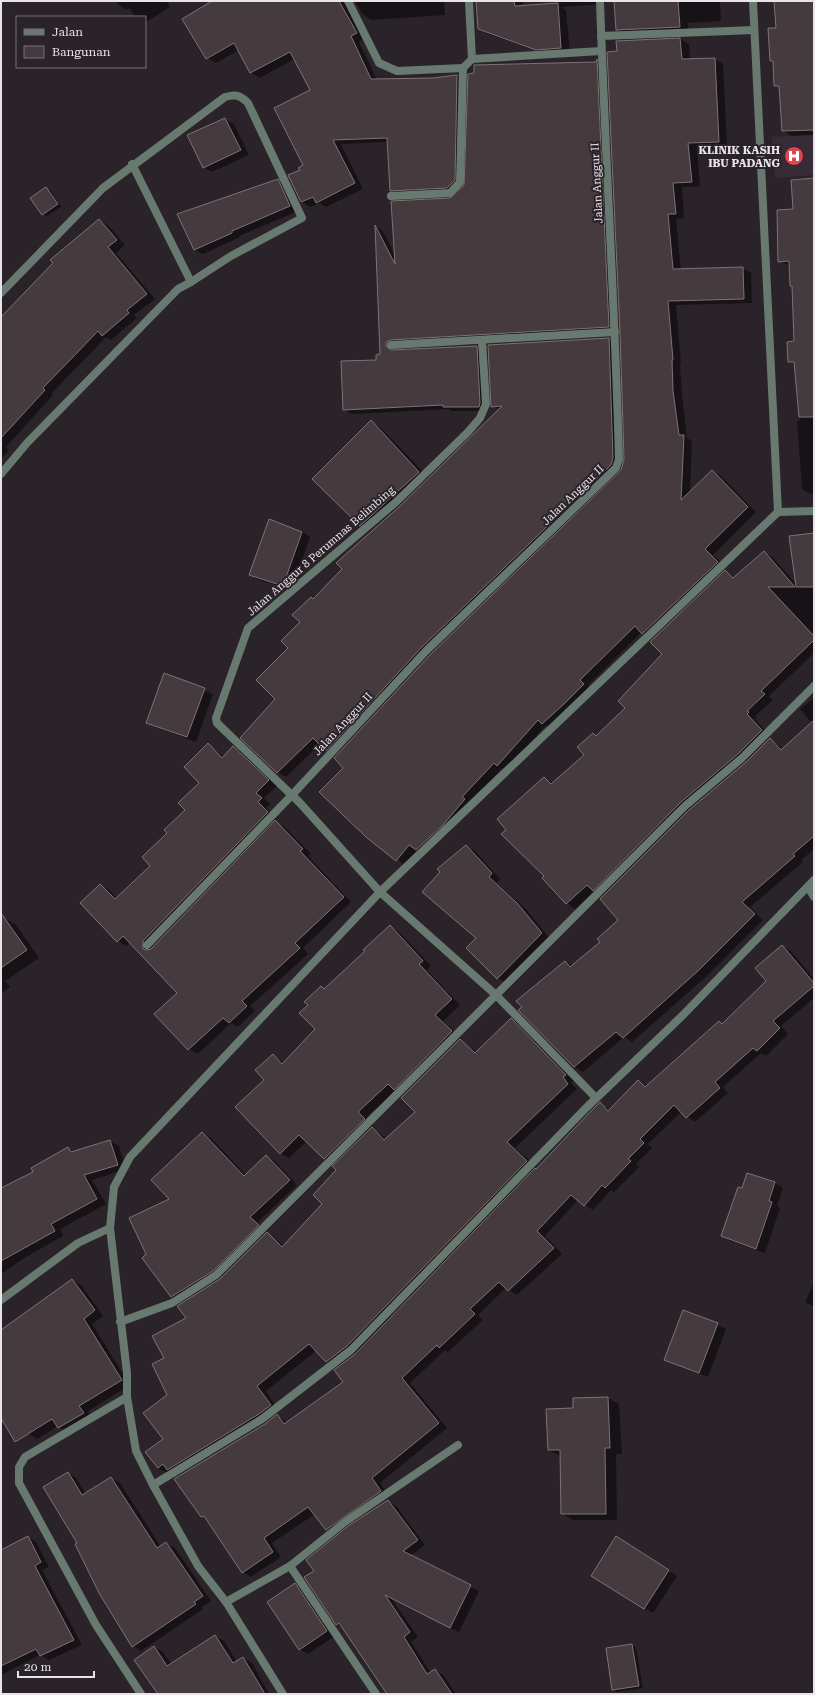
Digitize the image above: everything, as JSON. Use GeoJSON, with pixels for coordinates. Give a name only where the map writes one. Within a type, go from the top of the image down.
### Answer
{"type":"FeatureCollection","features":[{"type":"Feature","properties":{"kind":"street"},"geometry":{"type":"LineString","coordinates":[[348,1],[379,63],[397,71],[463,68],[472,59],[601,51]]}},
{"type":"Feature","properties":{"kind":"street"},"geometry":{"type":"LineString","coordinates":[[469,1],[472,59]]}},
{"type":"Feature","properties":{"kind":"street","name":"Jalan Anggur II"},"geometry":{"type":"LineString","coordinates":[[147,945],[292,795],[426,651],[616,468],[619,459],[615,332],[601,51],[600,1]]}},
{"type":"Feature","properties":{"kind":"street"},"geometry":{"type":"LineString","coordinates":[[753,1],[778,512]]}},
{"type":"Feature","properties":{"kind":"street"},"geometry":{"type":"LineString","coordinates":[[601,36],[754,30]]}},
{"type":"Feature","properties":{"kind":"street"},"geometry":{"type":"LineString","coordinates":[[391,196],[450,193],[460,182],[463,68]]}},
{"type":"Feature","properties":{"kind":"street"},"geometry":{"type":"LineString","coordinates":[[1,293],[103,188],[132,164],[225,97],[235,94],[242,96],[248,103],[302,218],[231,256],[178,289],[27,443],[1,474]]}},
{"type":"Feature","properties":{"kind":"street"},"geometry":{"type":"LineString","coordinates":[[132,164],[191,282]]}},
{"type":"Feature","properties":{"kind":"street"},"geometry":{"type":"LineString","coordinates":[[391,345],[482,341],[615,332]]}},
{"type":"Feature","properties":{"kind":"street","name":"Jalan Anggur 8 Perumnas Belimbing"},"geometry":{"type":"LineString","coordinates":[[292,795],[217,723],[216,718],[248,628],[396,502],[468,432],[480,418],[486,404],[482,341]]}},
{"type":"Feature","properties":{"kind":"street"},"geometry":{"type":"LineString","coordinates":[[283,1694],[226,1602],[198,1566],[152,1485],[136,1451],[126,1397],[127,1373],[110,1228],[114,1188],[130,1158],[380,892],[778,512],[814,511]]}},
{"type":"Feature","properties":{"kind":"street"},"geometry":{"type":"LineString","coordinates":[[120,1322],[172,1304],[216,1275],[685,806],[742,758],[814,686]]}},
{"type":"Feature","properties":{"kind":"street"},"geometry":{"type":"LineString","coordinates":[[292,795],[380,892],[496,995],[596,1098]]}},
{"type":"Feature","properties":{"kind":"street"},"geometry":{"type":"LineString","coordinates":[[152,1485],[262,1419],[351,1350],[596,1098],[683,1015],[814,880]]}},
{"type":"Feature","properties":{"kind":"street"},"geometry":{"type":"LineString","coordinates":[[808,887],[814,897]]}},
{"type":"Feature","properties":{"kind":"street"},"geometry":{"type":"LineString","coordinates":[[1,1300],[78,1243],[110,1228]]}},
{"type":"Feature","properties":{"kind":"street"},"geometry":{"type":"LineString","coordinates":[[126,1397],[25,1457],[20,1467],[19,1483],[96,1625],[141,1694]]}},
{"type":"Feature","properties":{"kind":"street"},"geometry":{"type":"LineString","coordinates":[[226,1602],[290,1566],[345,1522],[458,1445]]}},
{"type":"Feature","properties":{"kind":"street"},"geometry":{"type":"LineString","coordinates":[[290,1566],[376,1694]]}},
{"type":"Feature","properties":{"kind":"shaded area","name":"KLINIK KASIH IBU PADANG"},"geometry":{"type":"Polygon","coordinates":[[[814,134],[814,175],[775,178],[772,137],[814,134]]]}},
{"type":"Feature","properties":{"kind":"building"},"geometry":{"type":"Polygon","coordinates":[[[212,1],[339,1],[357,33],[351,36],[371,79],[433,78],[457,75],[455,180],[447,188],[390,191],[387,138],[333,140],[355,183],[316,203],[313,197],[301,202],[288,175],[300,170],[298,168],[303,165],[274,108],[310,90],[290,52],[250,73],[234,43],[206,59],[182,19],[212,1]]]}},
{"type":"Feature","properties":{"kind":"building"},"geometry":{"type":"Polygon","coordinates":[[[476,1],[514,1],[515,6],[558,3],[561,48],[536,50],[478,29],[476,1]]]}},
{"type":"Feature","properties":{"kind":"building"},"geometry":{"type":"Polygon","coordinates":[[[614,1],[678,1],[680,27],[616,30],[614,1]]]}},
{"type":"Feature","properties":{"kind":"building"},"geometry":{"type":"Polygon","coordinates":[[[774,1],[814,1],[814,130],[782,131],[779,86],[774,86],[773,61],[770,61],[768,28],[776,28],[774,1]]]}},
{"type":"Feature","properties":{"kind":"building"},"geometry":{"type":"Polygon","coordinates":[[[680,38],[682,59],[715,58],[719,142],[688,143],[692,182],[673,183],[676,214],[668,214],[673,269],[743,267],[744,299],[668,301],[673,360],[673,391],[679,435],[684,435],[681,500],[712,470],[748,507],[705,549],[718,562],[642,634],[635,626],[580,680],[584,684],[565,703],[542,724],[538,720],[497,766],[494,763],[462,797],[465,799],[443,825],[416,850],[409,845],[396,861],[366,837],[319,792],[343,768],[334,758],[430,655],[621,470],[624,459],[620,332],[607,52],[617,51],[616,41],[680,38]]]}},
{"type":"Feature","properties":{"kind":"building"},"geometry":{"type":"Polygon","coordinates":[[[597,59],[609,327],[390,340],[386,342],[386,346],[391,350],[477,346],[479,407],[443,407],[443,405],[343,410],[341,361],[376,360],[376,355],[380,354],[375,225],[395,264],[391,201],[450,198],[464,185],[468,74],[474,73],[474,65],[596,62],[597,59]]]}},
{"type":"Feature","properties":{"kind":"building"},"geometry":{"type":"Polygon","coordinates":[[[225,118],[241,150],[203,168],[187,135],[225,118]]]}},
{"type":"Feature","properties":{"kind":"building"},"geometry":{"type":"Polygon","coordinates":[[[814,178],[814,417],[799,417],[794,362],[788,362],[787,342],[794,341],[792,286],[790,286],[789,261],[778,262],[777,210],[793,209],[791,180],[814,178]]]}},
{"type":"Feature","properties":{"kind":"building"},"geometry":{"type":"Polygon","coordinates":[[[278,179],[290,206],[232,231],[232,233],[194,250],[177,214],[278,179]]]}},
{"type":"Feature","properties":{"kind":"building"},"geometry":{"type":"Polygon","coordinates":[[[46,187],[58,204],[42,215],[30,198],[46,187]]]}},
{"type":"Feature","properties":{"kind":"building"},"geometry":{"type":"Polygon","coordinates":[[[99,219],[117,240],[108,247],[147,294],[127,310],[129,313],[102,336],[98,331],[43,388],[45,390],[1,438],[1,317],[53,263],[50,260],[99,219]]]}},
{"type":"Feature","properties":{"kind":"building"},"geometry":{"type":"Polygon","coordinates":[[[609,338],[613,458],[611,465],[422,647],[326,751],[313,738],[277,773],[240,738],[275,699],[256,680],[288,648],[281,641],[300,622],[292,615],[311,597],[313,599],[342,569],[336,563],[400,506],[502,406],[491,407],[488,345],[609,338]]]}},
{"type":"Feature","properties":{"kind":"building"},"geometry":{"type":"Polygon","coordinates":[[[371,420],[419,472],[360,526],[312,479],[371,420]]]}},
{"type":"Feature","properties":{"kind":"building"},"geometry":{"type":"Polygon","coordinates":[[[269,519],[302,532],[283,586],[249,575],[269,519]]]}},
{"type":"Feature","properties":{"kind":"building"},"geometry":{"type":"Polygon","coordinates":[[[814,533],[814,587],[796,587],[789,536],[814,533]]]}},
{"type":"Feature","properties":{"kind":"building"},"geometry":{"type":"Polygon","coordinates":[[[764,551],[795,587],[768,587],[814,636],[814,640],[761,691],[765,694],[747,711],[749,712],[747,714],[762,730],[738,754],[681,802],[593,891],[587,885],[566,904],[542,878],[544,876],[501,834],[506,830],[497,819],[544,777],[551,784],[584,755],[577,747],[593,733],[596,736],[625,708],[618,701],[662,654],[650,642],[725,570],[733,578],[764,551]]]}},
{"type":"Feature","properties":{"kind":"building"},"geometry":{"type":"Polygon","coordinates":[[[164,673],[205,688],[187,737],[146,723],[164,673]]]}},
{"type":"Feature","properties":{"kind":"building"},"geometry":{"type":"Polygon","coordinates":[[[814,720],[814,836],[793,854],[795,856],[742,902],[755,914],[699,970],[623,1038],[616,1032],[574,1067],[518,1010],[522,1007],[516,1001],[565,961],[570,967],[600,942],[597,939],[618,920],[600,899],[689,810],[746,762],[770,738],[781,750],[814,720]]]}},
{"type":"Feature","properties":{"kind":"building"},"geometry":{"type":"Polygon","coordinates":[[[208,743],[222,758],[233,746],[269,780],[256,793],[262,798],[258,802],[268,812],[143,941],[143,949],[151,949],[275,820],[303,849],[300,851],[344,897],[295,943],[300,948],[242,1001],[247,1006],[229,1023],[223,1018],[188,1050],[154,1014],[177,993],[123,936],[117,942],[80,903],[100,884],[115,899],[150,866],[142,857],[167,833],[164,830],[185,810],[178,803],[199,783],[184,767],[208,743]]]}},
{"type":"Feature","properties":{"kind":"building"},"geometry":{"type":"Polygon","coordinates":[[[466,845],[492,873],[489,877],[517,903],[542,933],[497,979],[466,948],[476,938],[422,892],[440,872],[437,869],[466,845]]]}},
{"type":"Feature","properties":{"kind":"building"},"geometry":{"type":"Polygon","coordinates":[[[1,913],[27,950],[1,968],[1,913]]]}},
{"type":"Feature","properties":{"kind":"building"},"geometry":{"type":"Polygon","coordinates":[[[390,925],[423,961],[419,964],[452,999],[435,1015],[452,1031],[394,1090],[388,1084],[358,1112],[365,1119],[324,1159],[299,1135],[280,1154],[235,1107],[264,1080],[255,1070],[273,1054],[282,1064],[315,1029],[299,1013],[308,1005],[304,1002],[321,986],[324,989],[365,951],[363,950],[390,925]]]}},
{"type":"Feature","properties":{"kind":"building"},"geometry":{"type":"Polygon","coordinates":[[[782,945],[814,983],[814,986],[773,1021],[780,1028],[757,1051],[753,1048],[715,1082],[720,1088],[686,1118],[674,1105],[640,1139],[644,1143],[628,1159],[631,1161],[605,1188],[602,1185],[584,1206],[571,1195],[537,1231],[554,1248],[508,1291],[499,1282],[470,1309],[475,1314],[439,1348],[437,1345],[402,1378],[439,1423],[372,1478],[381,1491],[326,1530],[308,1507],[264,1538],[273,1552],[242,1573],[204,1516],[201,1517],[174,1479],[265,1424],[277,1414],[284,1424],[343,1382],[334,1370],[355,1354],[600,1102],[608,1111],[638,1080],[645,1087],[719,1021],[722,1024],[766,981],[755,968],[782,945]]]}},
{"type":"Feature","properties":{"kind":"building"},"geometry":{"type":"Polygon","coordinates":[[[511,1018],[566,1075],[563,1077],[568,1084],[507,1142],[527,1161],[347,1346],[326,1362],[309,1344],[257,1386],[271,1405],[259,1414],[167,1470],[163,1464],[158,1468],[145,1452],[163,1439],[143,1413],[167,1395],[152,1364],[164,1358],[152,1336],[186,1318],[177,1306],[220,1279],[267,1232],[282,1247],[322,1204],[313,1195],[336,1170],[332,1166],[372,1127],[384,1140],[415,1112],[401,1098],[460,1039],[475,1053],[511,1018]]]}},
{"type":"Feature","properties":{"kind":"building"},"geometry":{"type":"Polygon","coordinates":[[[202,1132],[244,1176],[266,1155],[290,1180],[250,1217],[259,1225],[213,1271],[171,1297],[142,1258],[146,1254],[129,1218],[169,1199],[151,1180],[202,1132]]]}},
{"type":"Feature","properties":{"kind":"building"},"geometry":{"type":"Polygon","coordinates":[[[110,1140],[118,1165],[84,1175],[97,1199],[51,1224],[55,1231],[1,1261],[1,1188],[33,1172],[31,1168],[68,1147],[71,1152],[110,1140]]]}},
{"type":"Feature","properties":{"kind":"building"},"geometry":{"type":"Polygon","coordinates":[[[747,1173],[775,1182],[769,1201],[772,1202],[756,1249],[721,1236],[738,1187],[742,1188],[747,1173]]]}},
{"type":"Feature","properties":{"kind":"building"},"geometry":{"type":"Polygon","coordinates":[[[72,1279],[95,1310],[84,1319],[122,1380],[79,1406],[84,1413],[58,1428],[52,1419],[15,1442],[1,1418],[1,1330],[72,1279]]]}},
{"type":"Feature","properties":{"kind":"building"},"geometry":{"type":"Polygon","coordinates":[[[683,1310],[718,1323],[699,1373],[664,1360],[683,1310]]]}},
{"type":"Feature","properties":{"kind":"building"},"geometry":{"type":"Polygon","coordinates":[[[608,1397],[610,1448],[605,1448],[606,1514],[561,1514],[560,1450],[548,1450],[546,1409],[573,1408],[573,1398],[608,1397]]]}},
{"type":"Feature","properties":{"kind":"building"},"geometry":{"type":"Polygon","coordinates":[[[68,1472],[82,1495],[111,1477],[157,1548],[166,1542],[203,1596],[194,1602],[196,1604],[132,1647],[99,1593],[75,1544],[77,1543],[43,1487],[68,1472]]]}},
{"type":"Feature","properties":{"kind":"building"},"geometry":{"type":"Polygon","coordinates":[[[388,1500],[418,1540],[403,1551],[471,1585],[450,1628],[385,1595],[410,1632],[404,1637],[427,1674],[435,1669],[452,1694],[387,1694],[339,1623],[336,1625],[304,1577],[314,1571],[306,1560],[348,1526],[388,1500]]]}},
{"type":"Feature","properties":{"kind":"building"},"geometry":{"type":"Polygon","coordinates":[[[28,1536],[41,1562],[35,1566],[74,1640],[40,1656],[36,1649],[1,1666],[1,1550],[28,1536]]]}},
{"type":"Feature","properties":{"kind":"building"},"geometry":{"type":"Polygon","coordinates":[[[616,1536],[669,1570],[644,1609],[591,1576],[616,1536]]]}},
{"type":"Feature","properties":{"kind":"building"},"geometry":{"type":"Polygon","coordinates":[[[295,1583],[327,1631],[299,1650],[267,1602],[295,1583]]]}},
{"type":"Feature","properties":{"kind":"building"},"geometry":{"type":"Polygon","coordinates":[[[215,1635],[233,1663],[243,1657],[265,1694],[158,1694],[134,1660],[154,1646],[167,1666],[215,1635]]]}},
{"type":"Feature","properties":{"kind":"building"},"geometry":{"type":"Polygon","coordinates":[[[632,1644],[639,1686],[612,1690],[606,1648],[632,1644]]]}},
{"type":"Feature","properties":{"kind":"place","name":"KLINIK KASIH IBU PADANG"},"geometry":{"type":"Point","coordinates":[794,156]}}]}
